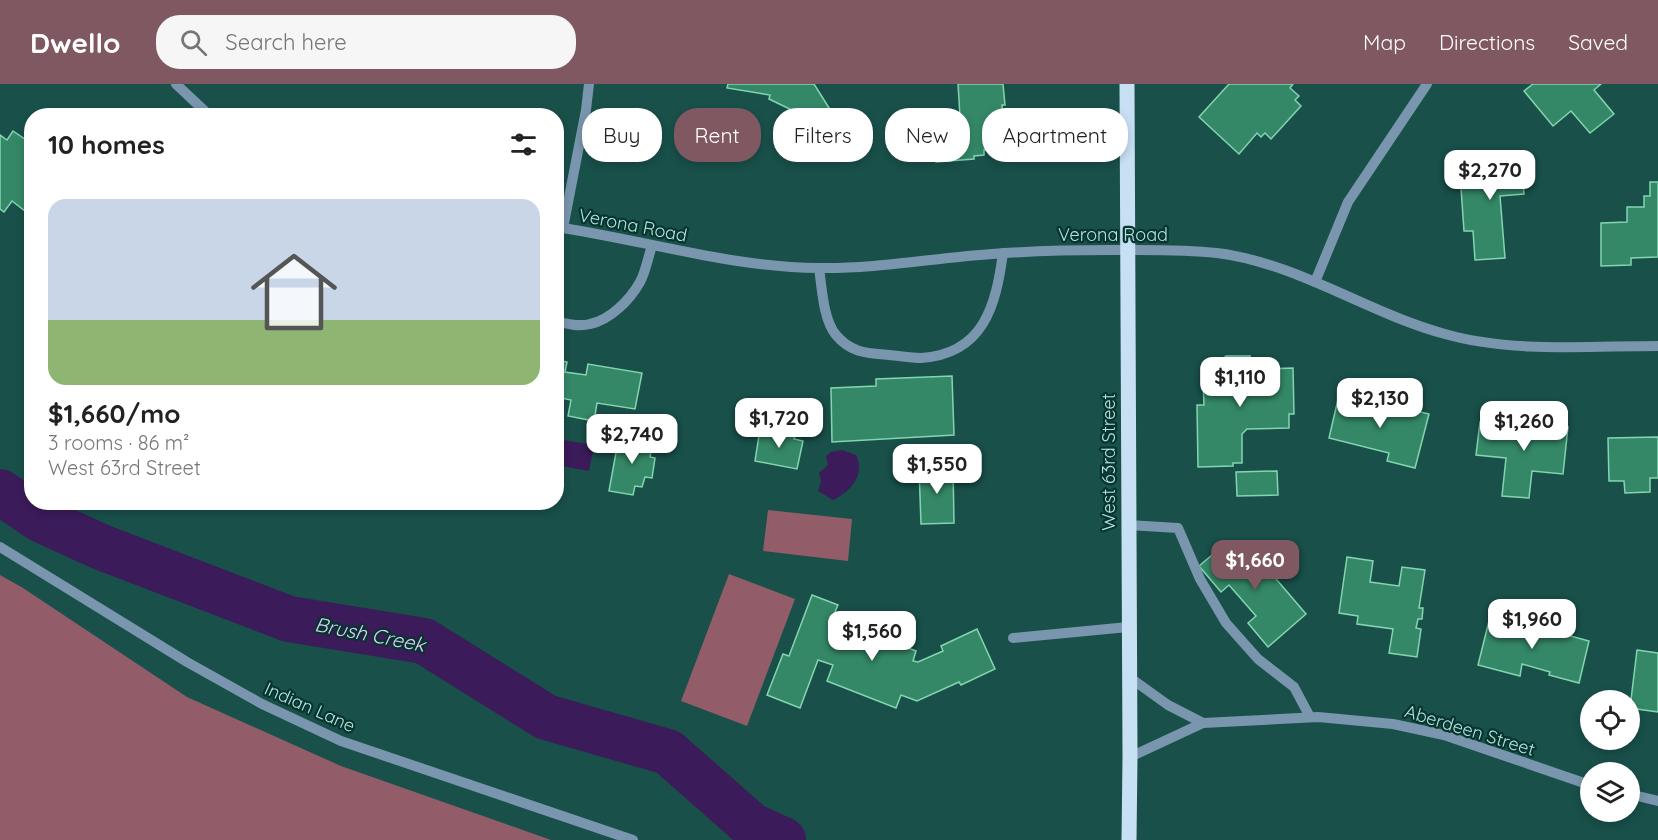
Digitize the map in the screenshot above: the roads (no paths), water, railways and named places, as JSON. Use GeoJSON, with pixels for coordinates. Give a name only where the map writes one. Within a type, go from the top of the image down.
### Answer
{"type":"FeatureCollection","features":[{"type":"Feature","properties":{"kind":"main road","name":"West 63rd Street"},"geometry":{"type":"LineString","coordinates":[[1127,84],[1129,840]]}},
{"type":"Feature","properties":{"kind":"street"},"geometry":{"type":"LineString","coordinates":[[176,84],[202,108]]}},
{"type":"Feature","properties":{"kind":"street"},"geometry":{"type":"LineString","coordinates":[[564,210],[586,110],[589,84]]}},
{"type":"Feature","properties":{"kind":"street"},"geometry":{"type":"LineString","coordinates":[[1315,282],[1348,202],[1427,84]]}},
{"type":"Feature","properties":{"kind":"street","name":"Verona Road"},"geometry":{"type":"LineString","coordinates":[[564,229],[720,259],[819,268],[867,267],[1040,250],[1218,253],[1259,261],[1315,282],[1396,318],[1447,335],[1496,344],[1658,346]]}},
{"type":"Feature","properties":{"kind":"street"},"geometry":{"type":"LineString","coordinates":[[564,323],[590,324],[611,314],[631,296],[641,280],[652,246]]}},
{"type":"Feature","properties":{"kind":"street"},"geometry":{"type":"LineString","coordinates":[[819,268],[825,308],[834,333],[849,349],[920,358],[947,354],[970,339],[990,314],[998,289],[1003,253]]}},
{"type":"Feature","properties":{"kind":"street"},"geometry":{"type":"LineString","coordinates":[[1128,525],[1178,528],[1200,579],[1226,623],[1258,659],[1294,687],[1310,717]]}},
{"type":"Feature","properties":{"kind":"street","name":"Indian Lane"},"geometry":{"type":"LineString","coordinates":[[0,547],[187,662],[272,709],[341,741],[633,840]]}},
{"type":"Feature","properties":{"kind":"street"},"geometry":{"type":"LineString","coordinates":[[1013,638],[1128,627]]}},
{"type":"Feature","properties":{"kind":"street"},"geometry":{"type":"LineString","coordinates":[[1129,677],[1168,705],[1203,723]]}},
{"type":"Feature","properties":{"kind":"street","name":"Aberdeen Street"},"geometry":{"type":"LineString","coordinates":[[1130,757],[1203,723],[1310,717],[1393,723],[1444,735],[1580,782]]}},
{"type":"Feature","properties":{"kind":"street"},"geometry":{"type":"LineString","coordinates":[[1640,797],[1658,801]]}},
{"type":"Feature","properties":{"kind":"waterway","name":"Brush Creek"},"geometry":{"type":"LineString","coordinates":[[0,492],[24,508]]}},
{"type":"Feature","properties":{"kind":"waterway","name":"Brush Creek"},"geometry":{"type":"LineString","coordinates":[[27,510],[40,519],[101,547],[289,619],[424,641],[546,717],[668,752],[752,826],[783,840]]}}]}
